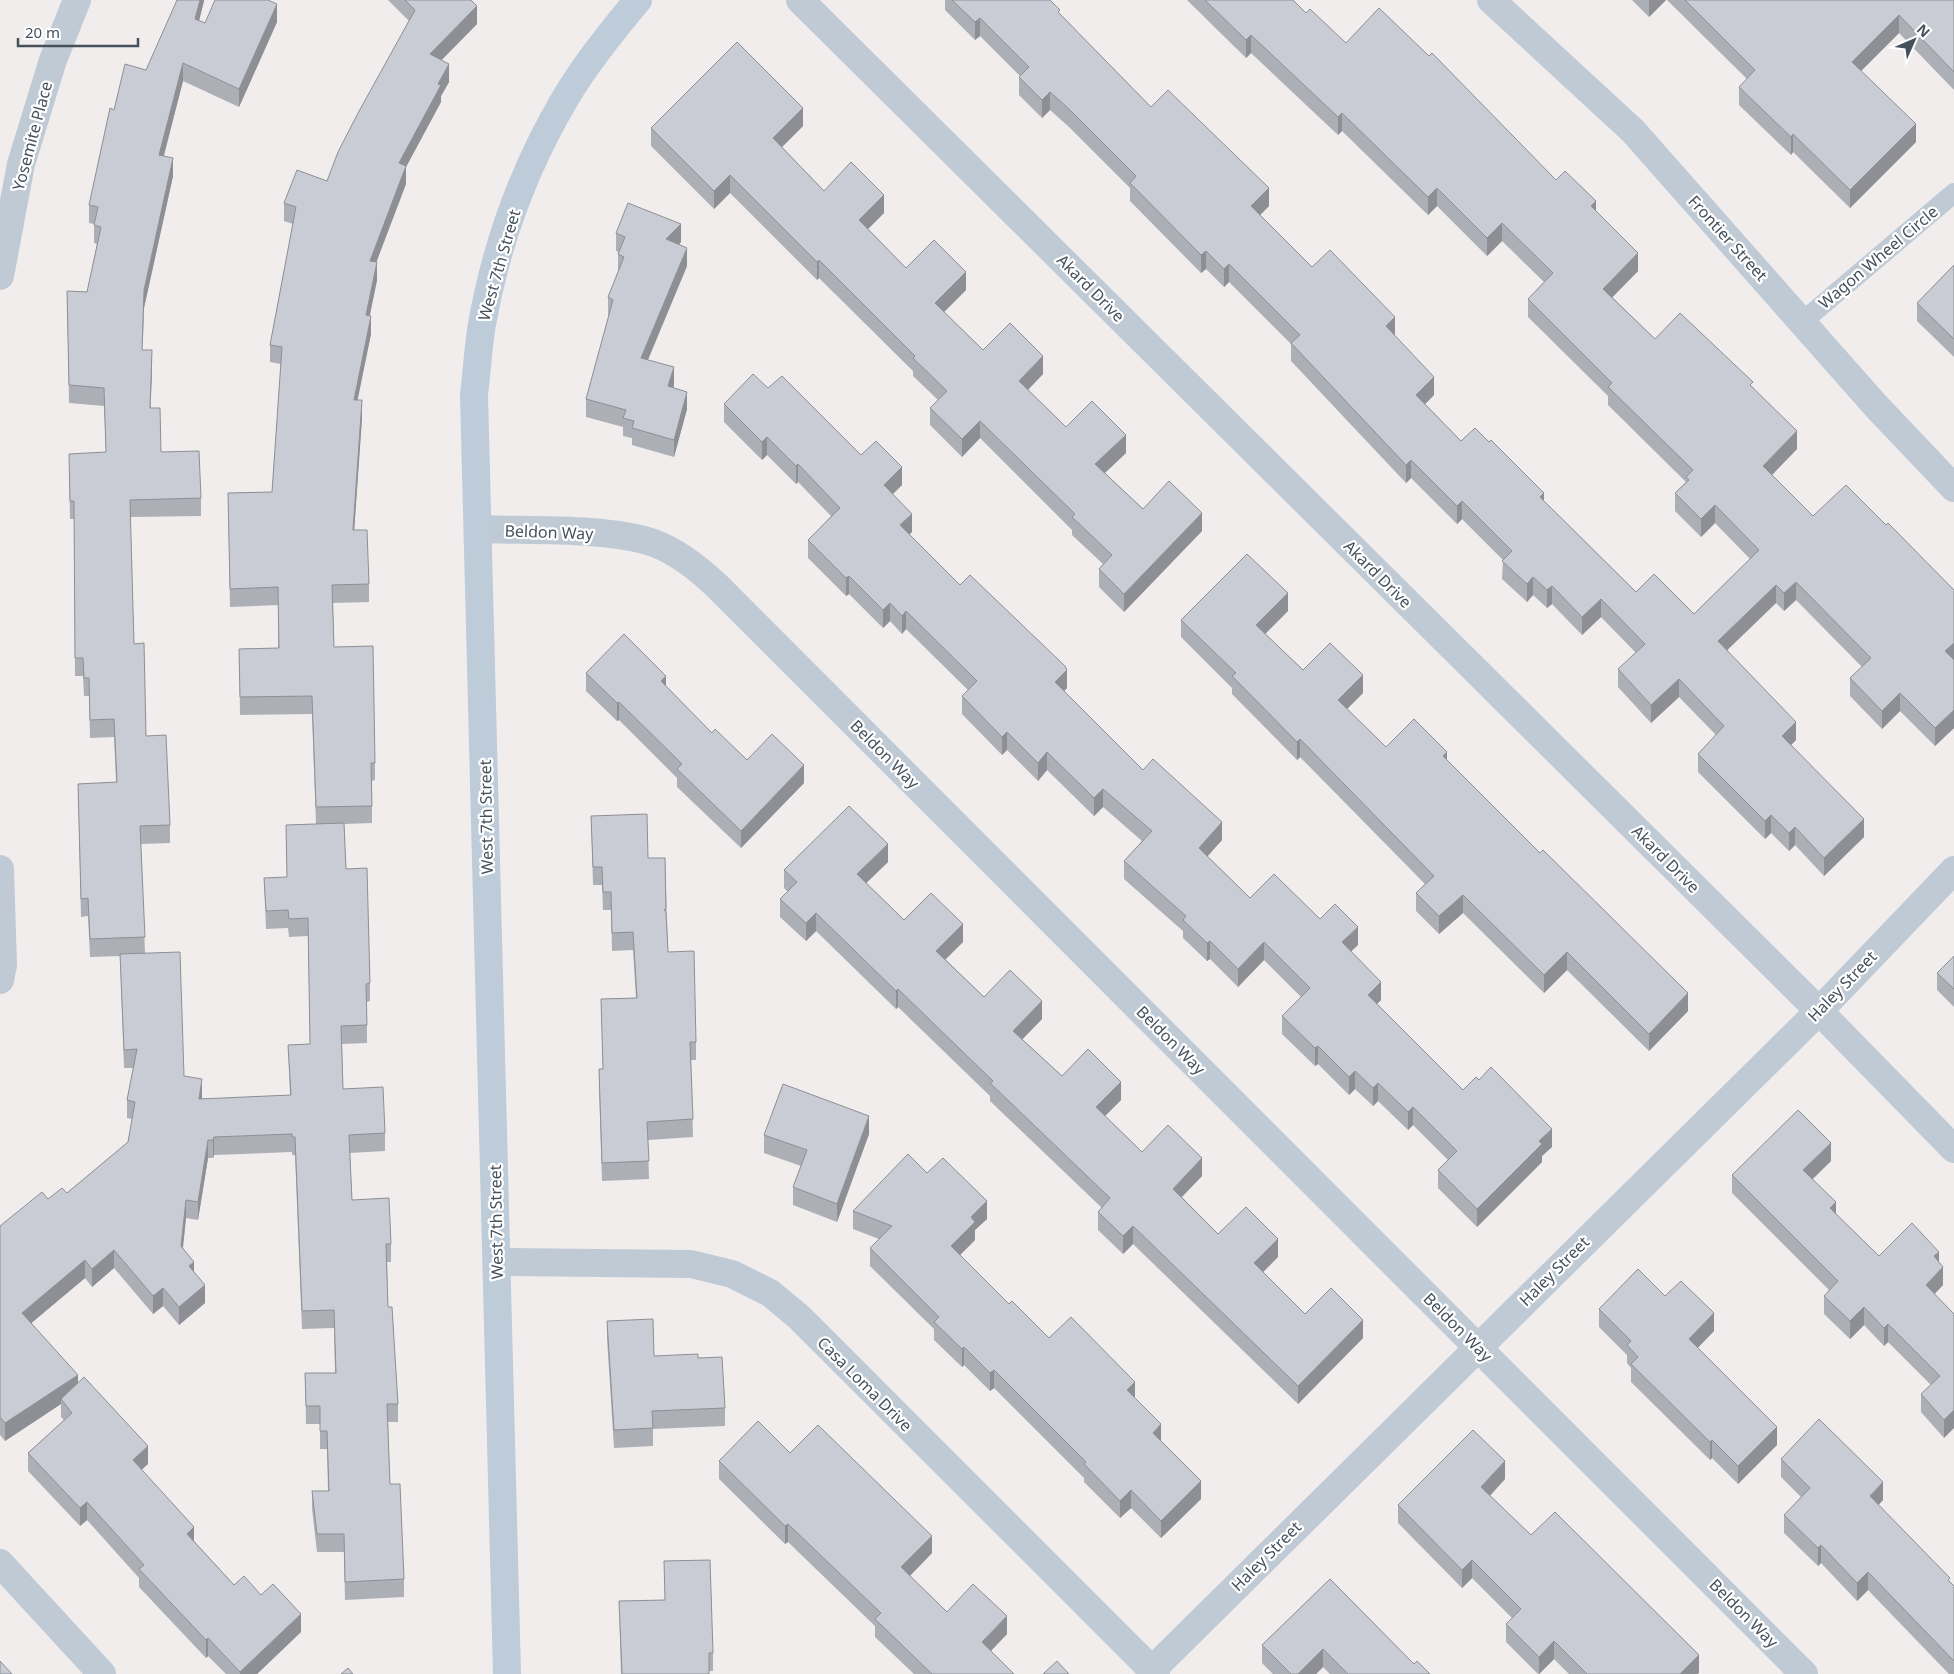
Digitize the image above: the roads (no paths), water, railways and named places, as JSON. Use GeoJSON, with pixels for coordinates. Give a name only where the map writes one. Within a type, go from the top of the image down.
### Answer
{"type":"FeatureCollection","features":[{"type":"Feature","properties":{"kind":"main road","name":"West 7th Street"},"geometry":{"type":"LineString","coordinates":[[507,1674],[479,529],[474,458],[474,395],[482,324],[494,270],[512,212],[536,155],[566,97],[602,44],[638,0]]}},
{"type":"Feature","properties":{"kind":"street","name":"Yosemite Place"},"geometry":{"type":"LineString","coordinates":[[0,276],[21,164],[53,60],[77,0]]}},
{"type":"Feature","properties":{"kind":"street","name":"Akard Drive"},"geometry":{"type":"LineString","coordinates":[[800,0],[1819,1011],[1954,1149]]}},
{"type":"Feature","properties":{"kind":"street","name":"Frontier Street"},"geometry":{"type":"LineString","coordinates":[[1491,0],[1633,131],[1876,406],[1954,488]]}},
{"type":"Feature","properties":{"kind":"street","name":"Beldon Way"},"geometry":{"type":"LineString","coordinates":[[479,529],[614,534],[655,544],[693,564],[1804,1674]]}},
{"type":"Feature","properties":{"kind":"street"},"geometry":{"type":"LineString","coordinates":[[0,869],[3,965],[0,980]]}},
{"type":"Feature","properties":{"kind":"street","name":"Haley Street"},"geometry":{"type":"LineString","coordinates":[[1154,1672],[1478,1347],[1819,1011],[1954,870]]}},
{"type":"Feature","properties":{"kind":"street","name":"Casa Loma Drive"},"geometry":{"type":"LineString","coordinates":[[497,1262],[691,1264],[732,1274],[770,1293],[799,1317],[1154,1672]]}},
{"type":"Feature","properties":{"kind":"street"},"geometry":{"type":"LineString","coordinates":[[0,1563],[102,1674]]}},
{"type":"Feature","properties":{"kind":"lane","name":"Wagon Wheel Circle"},"geometry":{"type":"LineString","coordinates":[[1802,322],[1954,193]]}}]}
